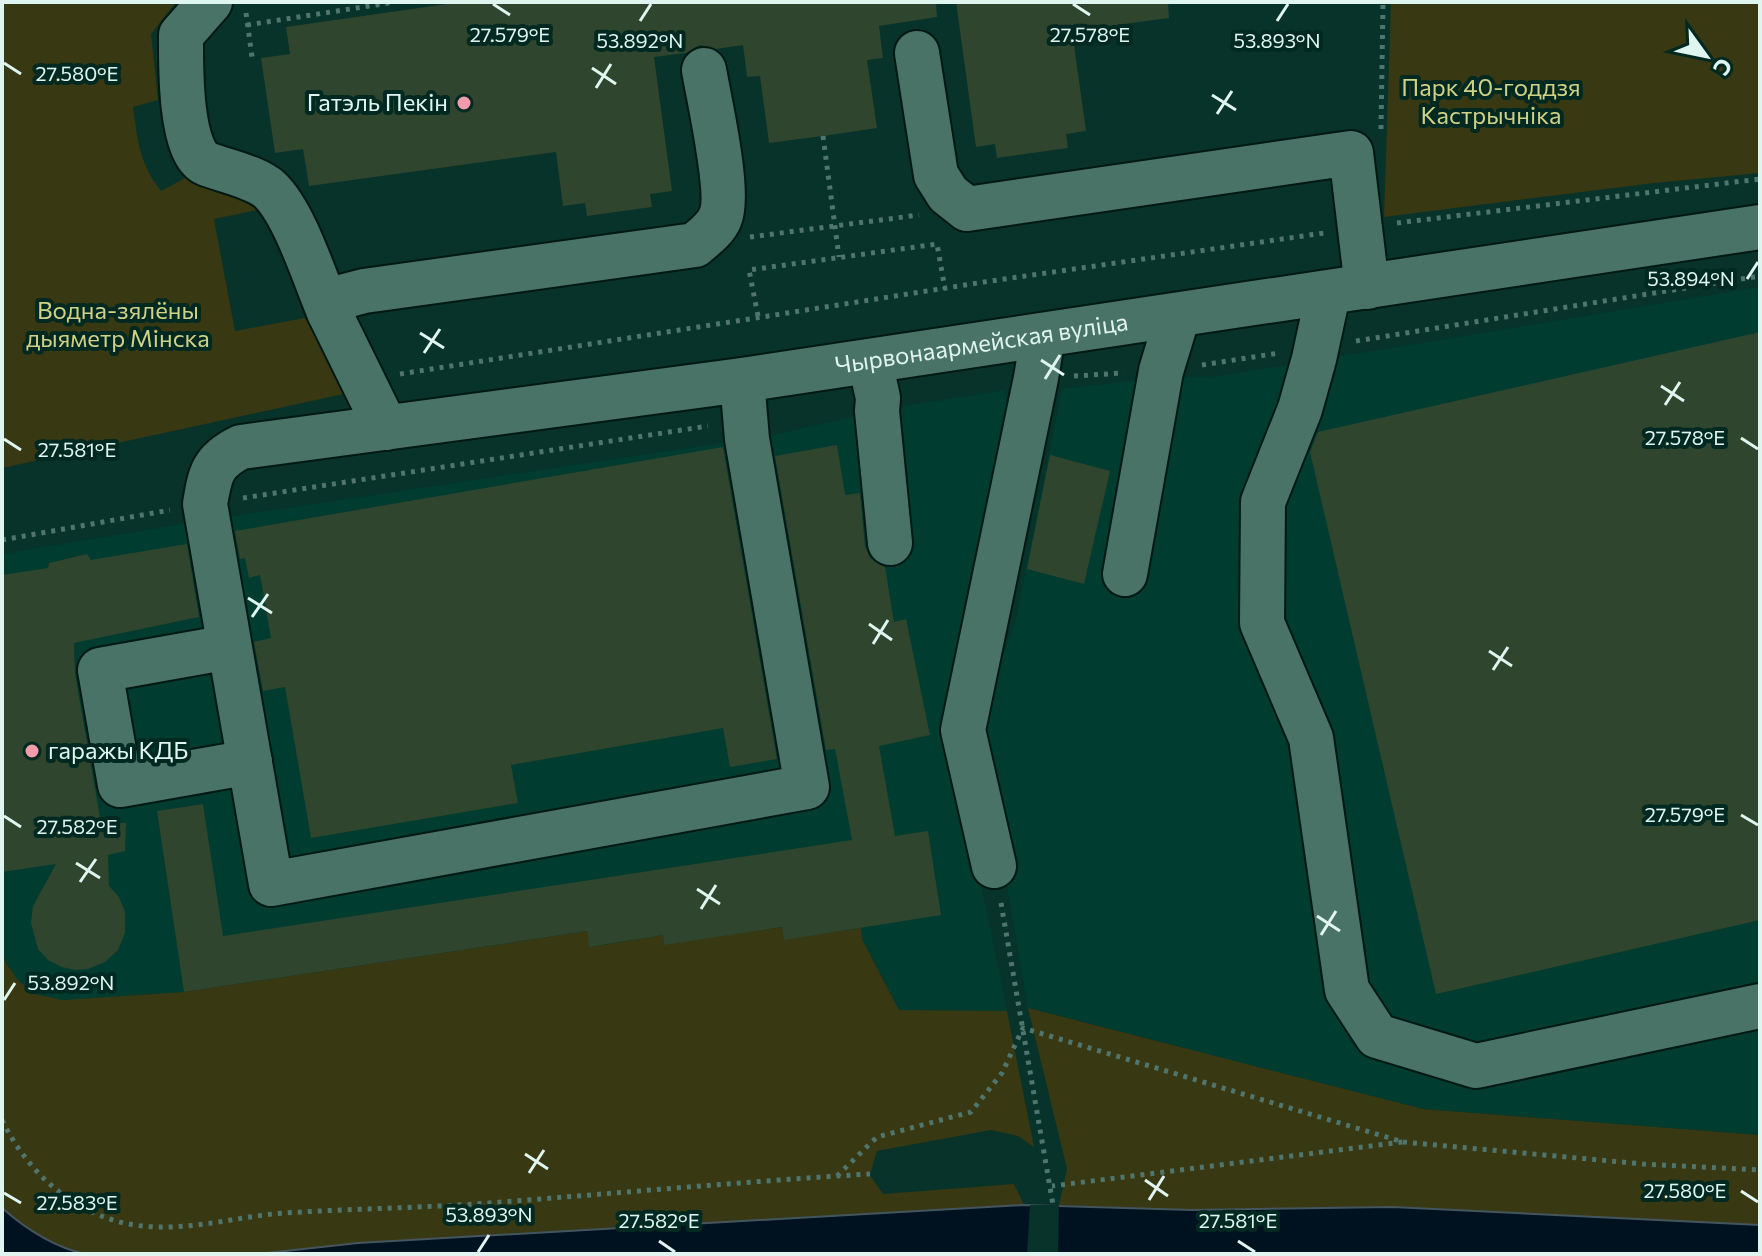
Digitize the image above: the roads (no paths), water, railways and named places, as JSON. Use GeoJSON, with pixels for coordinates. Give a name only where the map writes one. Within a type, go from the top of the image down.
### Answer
{"type":"FeatureCollection","features":[{"type":"Feature","properties":{"kind":"street"},"geometry":{"type":"LineString","coordinates":[[228,4],[181,35],[182,103],[192,143],[202,163],[269,189],[290,220],[329,312],[386,428]]}},
{"type":"Feature","properties":{"kind":"street"},"geometry":{"type":"LineString","coordinates":[[917,53],[936,175],[948,194],[967,209],[1351,153],[1347,290],[1316,347],[1300,409],[1263,502],[1262,623],[1311,738],[1347,990],[1377,1036],[1476,1066],[1760,1006]]}},
{"type":"Feature","properties":{"kind":"street"},"geometry":{"type":"LineString","coordinates":[[329,312],[345,296],[364,291],[695,245],[712,231],[722,216],[723,189],[704,70]]}},
{"type":"Feature","properties":{"kind":"street","name":"Чырвонаармейская вуліца"},"geometry":{"type":"LineString","coordinates":[[229,647],[208,488],[225,455],[241,447],[386,428],[743,400],[870,361],[1760,227]]}},
{"type":"Feature","properties":{"kind":"street"},"geometry":{"type":"LineString","coordinates":[[1125,574],[1161,371],[1178,315]]}},
{"type":"Feature","properties":{"kind":"street"},"geometry":{"type":"LineString","coordinates":[[994,866],[963,730],[1043,335]]}},
{"type":"Feature","properties":{"kind":"street"},"geometry":{"type":"LineString","coordinates":[[870,361],[878,398],[890,543]]}},
{"type":"Feature","properties":{"kind":"street"},"geometry":{"type":"LineString","coordinates":[[250,762],[120,785],[100,670],[229,647],[250,762],[271,884],[807,787],[743,400]]}},
{"type":"Feature","properties":{"kind":"water"},"geometry":{"type":"Polygon","coordinates":[[[1024,1205],[1192,1210],[1393,1207],[1760,1225],[1760,1254],[258,1254],[358,1243],[1024,1205]]]}},
{"type":"Feature","properties":{"kind":"water"},"geometry":{"type":"Polygon","coordinates":[[[2,1208],[40,1236],[85,1254],[2,1254],[2,1208]]]}},
{"type":"Feature","properties":{"kind":"place","name":"Гатэль Пекін"},"geometry":{"type":"Point","coordinates":[464,103]}},
{"type":"Feature","properties":{"kind":"place","name":"гаражы КДБ"},"geometry":{"type":"Point","coordinates":[32,751]}},
{"type":"Feature","properties":{"kind":"park label","name":"Парк 40-годдзя Кастрычніка"},"geometry":{"type":"Point","coordinates":[1491,102]}},
{"type":"Feature","properties":{"kind":"park label","name":"Водна-зялёны дыяметр Мінска"},"geometry":{"type":"Point","coordinates":[118,325]}}]}
